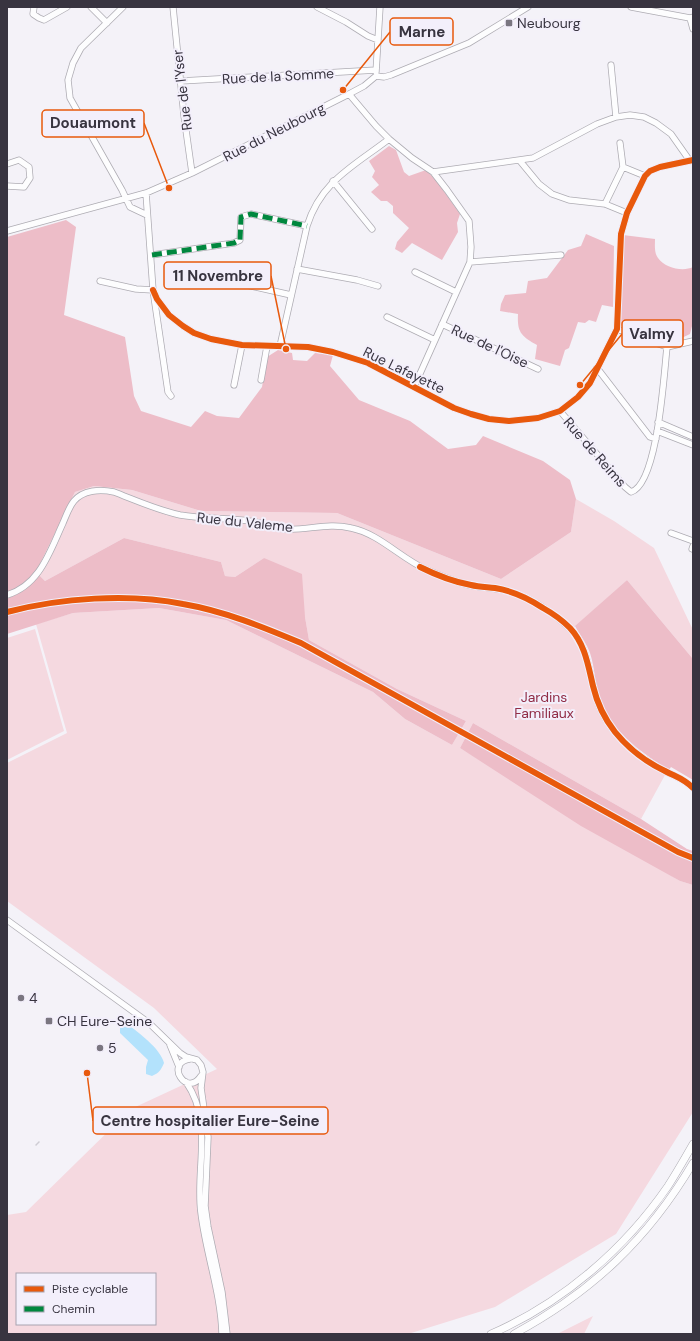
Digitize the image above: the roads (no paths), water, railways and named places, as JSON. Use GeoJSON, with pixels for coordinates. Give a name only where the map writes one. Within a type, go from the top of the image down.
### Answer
{"type":"FeatureCollection","features":[{"type":"Feature","properties":{"kind":"main road"},"geometry":{"type":"LineString","coordinates":[[491,1334],[514,1323],[553,1300],[576,1284],[598,1265],[622,1242],[647,1213],[668,1186],[693,1144]]}},
{"type":"Feature","properties":{"kind":"main road"},"geometry":{"type":"LineString","coordinates":[[514,1334],[566,1302],[612,1266],[660,1213],[693,1163]]}},
{"type":"Feature","properties":{"kind":"street"},"geometry":{"type":"LineString","coordinates":[[34,7],[33,14],[44,20],[67,7]]}},
{"type":"Feature","properties":{"kind":"street"},"geometry":{"type":"LineString","coordinates":[[91,7],[107,23]]}},
{"type":"Feature","properties":{"kind":"street"},"geometry":{"type":"LineString","coordinates":[[123,7],[82,48],[73,63],[68,80],[70,98],[130,207],[147,215]]}},
{"type":"Feature","properties":{"kind":"street","name":"Rue de l'Yser"},"geometry":{"type":"LineString","coordinates":[[173,7],[180,81],[192,173]]}},
{"type":"Feature","properties":{"kind":"street"},"geometry":{"type":"LineString","coordinates":[[317,7],[346,22],[368,36],[378,40]]}},
{"type":"Feature","properties":{"kind":"street"},"geometry":{"type":"LineString","coordinates":[[376,73],[380,7]]}},
{"type":"Feature","properties":{"kind":"street","name":"Rue du Neubourg"},"geometry":{"type":"LineString","coordinates":[[7,231],[75,212],[126,200],[146,193],[192,173],[350,94],[364,86],[376,73],[384,77],[469,43],[528,7]]}},
{"type":"Feature","properties":{"kind":"street"},"geometry":{"type":"LineString","coordinates":[[631,7],[691,18],[693,29]]}},
{"type":"Feature","properties":{"kind":"street"},"geometry":{"type":"LineString","coordinates":[[611,65],[616,117]]}},
{"type":"Feature","properties":{"kind":"street","name":"Rue de la Somme"},"geometry":{"type":"LineString","coordinates":[[180,81],[376,73]]}},
{"type":"Feature","properties":{"kind":"street"},"geometry":{"type":"LineString","coordinates":[[350,94],[376,126],[389,139],[412,158],[433,172],[469,220],[471,247],[470,262],[414,386]]}},
{"type":"Feature","properties":{"kind":"street"},"geometry":{"type":"LineString","coordinates":[[433,172],[533,158],[597,124],[616,117],[630,115],[644,117],[656,123],[671,134],[691,161],[660,167],[650,171],[645,176],[627,213],[621,234],[617,329],[667,347],[692,339]]}},
{"type":"Feature","properties":{"kind":"street"},"geometry":{"type":"LineString","coordinates":[[280,346],[311,214],[320,197],[333,181],[389,139]]}},
{"type":"Feature","properties":{"kind":"street"},"geometry":{"type":"LineString","coordinates":[[605,204],[623,167],[620,143]]}},
{"type":"Feature","properties":{"kind":"street"},"geometry":{"type":"LineString","coordinates":[[7,164],[19,160],[29,167],[30,178],[24,187],[7,186]]}},
{"type":"Feature","properties":{"kind":"street"},"geometry":{"type":"LineString","coordinates":[[520,161],[539,184],[552,194],[568,200],[605,204],[627,213]]}},
{"type":"Feature","properties":{"kind":"street"},"geometry":{"type":"LineString","coordinates":[[623,167],[645,176]]}},
{"type":"Feature","properties":{"kind":"street"},"geometry":{"type":"LineString","coordinates":[[333,181],[372,229]]}},
{"type":"Feature","properties":{"kind":"street"},"geometry":{"type":"LineString","coordinates":[[146,193],[154,290],[168,392],[171,396]]}},
{"type":"Feature","properties":{"kind":"street"},"geometry":{"type":"LineString","coordinates":[[152,255],[234,243],[240,240],[241,217],[251,214],[307,226]]}},
{"type":"Feature","properties":{"kind":"street"},"geometry":{"type":"LineString","coordinates":[[470,262],[561,255]]}},
{"type":"Feature","properties":{"kind":"street"},"geometry":{"type":"LineString","coordinates":[[297,269],[319,272],[378,286]]}},
{"type":"Feature","properties":{"kind":"street"},"geometry":{"type":"LineString","coordinates":[[415,272],[456,292]]}},
{"type":"Feature","properties":{"kind":"street"},"geometry":{"type":"LineString","coordinates":[[100,280],[136,289],[154,290]]}},
{"type":"Feature","properties":{"kind":"street"},"geometry":{"type":"LineString","coordinates":[[229,281],[291,294]]}},
{"type":"Feature","properties":{"kind":"street","name":"Rue Lafayette"},"geometry":{"type":"LineString","coordinates":[[154,290],[157,299],[169,315],[194,333],[242,345],[308,347],[350,357],[368,363],[454,408],[489,419],[509,421],[538,418],[560,411],[578,397],[590,383],[617,329]]}},
{"type":"Feature","properties":{"kind":"street"},"geometry":{"type":"LineString","coordinates":[[387,317],[435,340]]}},
{"type":"Feature","properties":{"kind":"street","name":"Rue de l'Oise"},"geometry":{"type":"LineString","coordinates":[[442,324],[538,369]]}},
{"type":"Feature","properties":{"kind":"street"},"geometry":{"type":"LineString","coordinates":[[234,385],[242,345]]}},
{"type":"Feature","properties":{"kind":"street"},"geometry":{"type":"LineString","coordinates":[[261,380],[267,346]]}},
{"type":"Feature","properties":{"kind":"street"},"geometry":{"type":"LineString","coordinates":[[597,368],[650,437],[656,440],[667,347]]}},
{"type":"Feature","properties":{"kind":"street","name":"Rue de Reims"},"geometry":{"type":"LineString","coordinates":[[560,411],[625,487],[631,492],[636,490],[645,478],[653,455],[656,440]]}},
{"type":"Feature","properties":{"kind":"street"},"geometry":{"type":"LineString","coordinates":[[658,422],[693,437]]}},
{"type":"Feature","properties":{"kind":"street"},"geometry":{"type":"LineString","coordinates":[[657,431],[693,445]]}},
{"type":"Feature","properties":{"kind":"street","name":"Rue du Valeme"},"geometry":{"type":"LineString","coordinates":[[7,595],[23,588],[36,576],[49,555],[71,505],[82,494],[91,491],[106,490],[114,492],[160,509],[182,515],[255,521],[284,529],[332,526],[351,528],[372,536],[425,569],[466,584],[513,592],[542,608],[561,621],[570,628],[581,644],[588,662],[592,686],[598,702],[605,717],[616,733],[633,750],[647,761],[686,780],[693,788]]}},
{"type":"Feature","properties":{"kind":"street"},"geometry":{"type":"LineString","coordinates":[[671,533],[693,541]]}},
{"type":"Feature","properties":{"kind":"street"},"geometry":{"type":"LineString","coordinates":[[693,546],[693,549]]}},
{"type":"Feature","properties":{"kind":"street"},"geometry":{"type":"LineString","coordinates":[[7,920],[144,1019],[180,1053],[197,1060],[202,1065],[201,1088],[208,1137],[205,1206],[210,1238],[222,1292],[228,1334]]}},
{"type":"Feature","properties":{"kind":"street"},"geometry":{"type":"LineString","coordinates":[[168,1041],[179,1067],[180,1077],[186,1082],[192,1091],[201,1119],[200,1204],[203,1229],[219,1303],[222,1334]]}},
{"type":"Feature","properties":{"kind":"street"},"geometry":{"type":"LineString","coordinates":[[179,1067],[183,1061],[193,1059]]}},
{"type":"Feature","properties":{"kind":"street"},"geometry":{"type":"LineString","coordinates":[[186,1082],[193,1083],[202,1076]]}},
{"type":"Feature","properties":{"kind":"water"},"geometry":{"type":"Polygon","coordinates":[[[124,1024],[127,1024],[143,1036],[162,1058],[164,1063],[156,1074],[152,1076],[146,1074],[148,1060],[120,1033],[120,1028],[124,1024]]]}},
{"type":"Feature","properties":{"kind":"place","name":"Neubourg"},"geometry":{"type":"Point","coordinates":[509,23]}},
{"type":"Feature","properties":{"kind":"place","name":"Marne"},"geometry":{"type":"Point","coordinates":[343,90]}},
{"type":"Feature","properties":{"kind":"place","name":"Douaumont"},"geometry":{"type":"Point","coordinates":[169,188]}},
{"type":"Feature","properties":{"kind":"place","name":"11 Novembre"},"geometry":{"type":"Point","coordinates":[286,349]}},
{"type":"Feature","properties":{"kind":"place","name":"Valmy"},"geometry":{"type":"Point","coordinates":[580,385]}},
{"type":"Feature","properties":{"kind":"place","name":"4"},"geometry":{"type":"Point","coordinates":[21,998]}},
{"type":"Feature","properties":{"kind":"place","name":"CH Eure-Seine"},"geometry":{"type":"Point","coordinates":[49,1021]}},
{"type":"Feature","properties":{"kind":"place","name":"5"},"geometry":{"type":"Point","coordinates":[100,1048]}},
{"type":"Feature","properties":{"kind":"place","name":"Centre hospitalier Eure-Seine"},"geometry":{"type":"Point","coordinates":[87,1073]}},
{"type":"Feature","properties":{"kind":"park label","name":"Jardins Familiaux"},"geometry":{"type":"Point","coordinates":[544,706]}}]}
